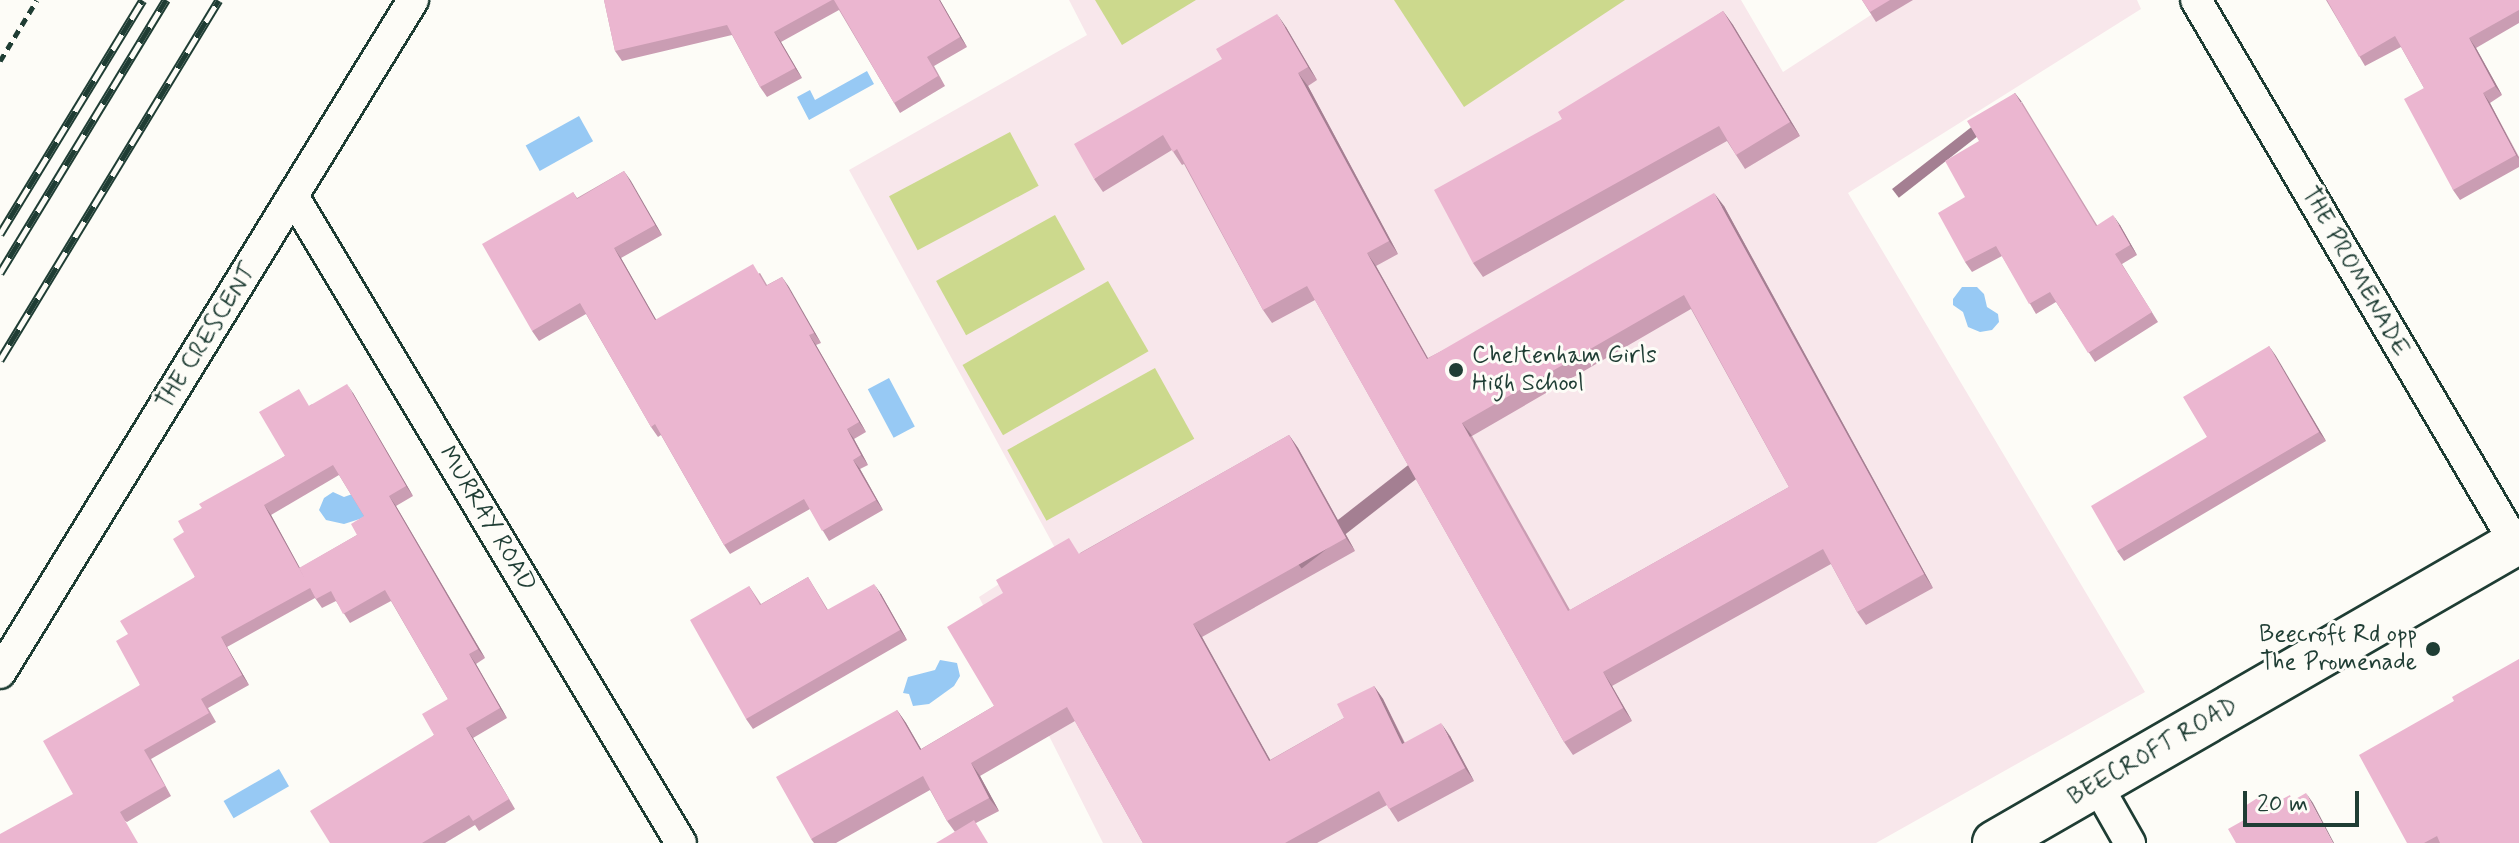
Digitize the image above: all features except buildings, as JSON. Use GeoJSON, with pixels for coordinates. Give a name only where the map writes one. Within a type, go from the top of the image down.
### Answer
{"type":"FeatureCollection","features":[{"type":"Feature","properties":{"kind":"main road","name":"BEECROFT ROAD"},"geometry":{"type":"LineString","coordinates":[[1995,843],[2517,542]]}},
{"type":"Feature","properties":{"kind":"street","name":"THE CRESCENT"},"geometry":{"type":"LineString","coordinates":[[0,673],[413,0]]}},
{"type":"Feature","properties":{"kind":"street","name":"THE PROMENADE"},"geometry":{"type":"LineString","coordinates":[[2196,0],[2517,542]]}},
{"type":"Feature","properties":{"kind":"street","name":"MURRAY ROAD"},"geometry":{"type":"LineString","coordinates":[[293,196],[681,843]]}},
{"type":"Feature","properties":{"kind":"street"},"geometry":{"type":"LineString","coordinates":[[2097,785],[2130,843]]}},
{"type":"Feature","properties":{"kind":"path"},"geometry":{"type":"LineString","coordinates":[[0,61],[37,0]]}},
{"type":"Feature","properties":{"kind":"shaded area","name":"Cheltenham Girls High School"},"geometry":{"type":"Polygon","coordinates":[[[1069,0],[1741,0],[1783,72],[1894,0],[2137,0],[2141,9],[1848,193],[2145,692],[1876,843],[1103,843],[979,597],[1055,548],[849,170],[1087,35],[1069,0]]]}},
{"type":"Feature","properties":{"kind":"green space"},"geometry":{"type":"Polygon","coordinates":[[[1095,0],[1196,0],[1122,45],[1095,0]]]}},
{"type":"Feature","properties":{"kind":"green space"},"geometry":{"type":"Polygon","coordinates":[[[1394,0],[1625,0],[1464,107],[1394,0]]]}},
{"type":"Feature","properties":{"kind":"green space"},"geometry":{"type":"Polygon","coordinates":[[[1010,132],[1039,186],[918,250],[889,196],[1010,132]]]}},
{"type":"Feature","properties":{"kind":"green space"},"geometry":{"type":"Polygon","coordinates":[[[1055,215],[1085,269],[966,335],[936,281],[1055,215]]]}},
{"type":"Feature","properties":{"kind":"green space"},"geometry":{"type":"Polygon","coordinates":[[[1108,281],[1148,351],[1003,435],[963,365],[1108,281]]]}},
{"type":"Feature","properties":{"kind":"green space"},"geometry":{"type":"Polygon","coordinates":[[[1155,368],[1194,439],[1046,521],[1007,450],[1155,368]]]}},
{"type":"Feature","properties":{"kind":"water"},"geometry":{"type":"Polygon","coordinates":[[[867,71],[874,84],[809,120],[797,97],[810,90],[815,100],[867,71]]]}},
{"type":"Feature","properties":{"kind":"water"},"geometry":{"type":"Polygon","coordinates":[[[579,116],[593,141],[540,171],[526,146],[579,116]]]}},
{"type":"Feature","properties":{"kind":"water"},"geometry":{"type":"Polygon","coordinates":[[[1962,287],[1977,287],[1984,294],[1987,307],[1998,314],[1999,322],[1992,330],[1980,332],[1968,327],[1963,312],[1953,305],[1953,299],[1962,287]]]}},
{"type":"Feature","properties":{"kind":"water"},"geometry":{"type":"Polygon","coordinates":[[[889,378],[915,427],[894,438],[868,389],[889,378]]]}},
{"type":"Feature","properties":{"kind":"water"},"geometry":{"type":"Polygon","coordinates":[[[333,492],[344,497],[358,492],[369,516],[344,524],[326,520],[319,510],[324,498],[333,492]]]}},
{"type":"Feature","properties":{"kind":"water"},"geometry":{"type":"Polygon","coordinates":[[[940,660],[957,663],[960,676],[954,686],[929,704],[913,706],[909,694],[903,693],[908,677],[935,670],[940,660]]]}},
{"type":"Feature","properties":{"kind":"water"},"geometry":{"type":"Polygon","coordinates":[[[279,769],[289,786],[234,818],[224,801],[279,769]]]}},
{"type":"Feature","properties":{"kind":"railway"},"geometry":{"type":"LineString","coordinates":[[0,234],[143,0]]}},
{"type":"Feature","properties":{"kind":"railway"},"geometry":{"type":"LineString","coordinates":[[0,273],[166,0]]}},
{"type":"Feature","properties":{"kind":"railway"},"geometry":{"type":"LineString","coordinates":[[0,360],[219,0]]}},
{"type":"Feature","properties":{"kind":"place","name":"Cheltenham Girls High School"},"geometry":{"type":"Point","coordinates":[1456,370]}},
{"type":"Feature","properties":{"kind":"place","name":"Beecroft Rd opp The Promenade"},"geometry":{"type":"Point","coordinates":[2433,649]}}]}
